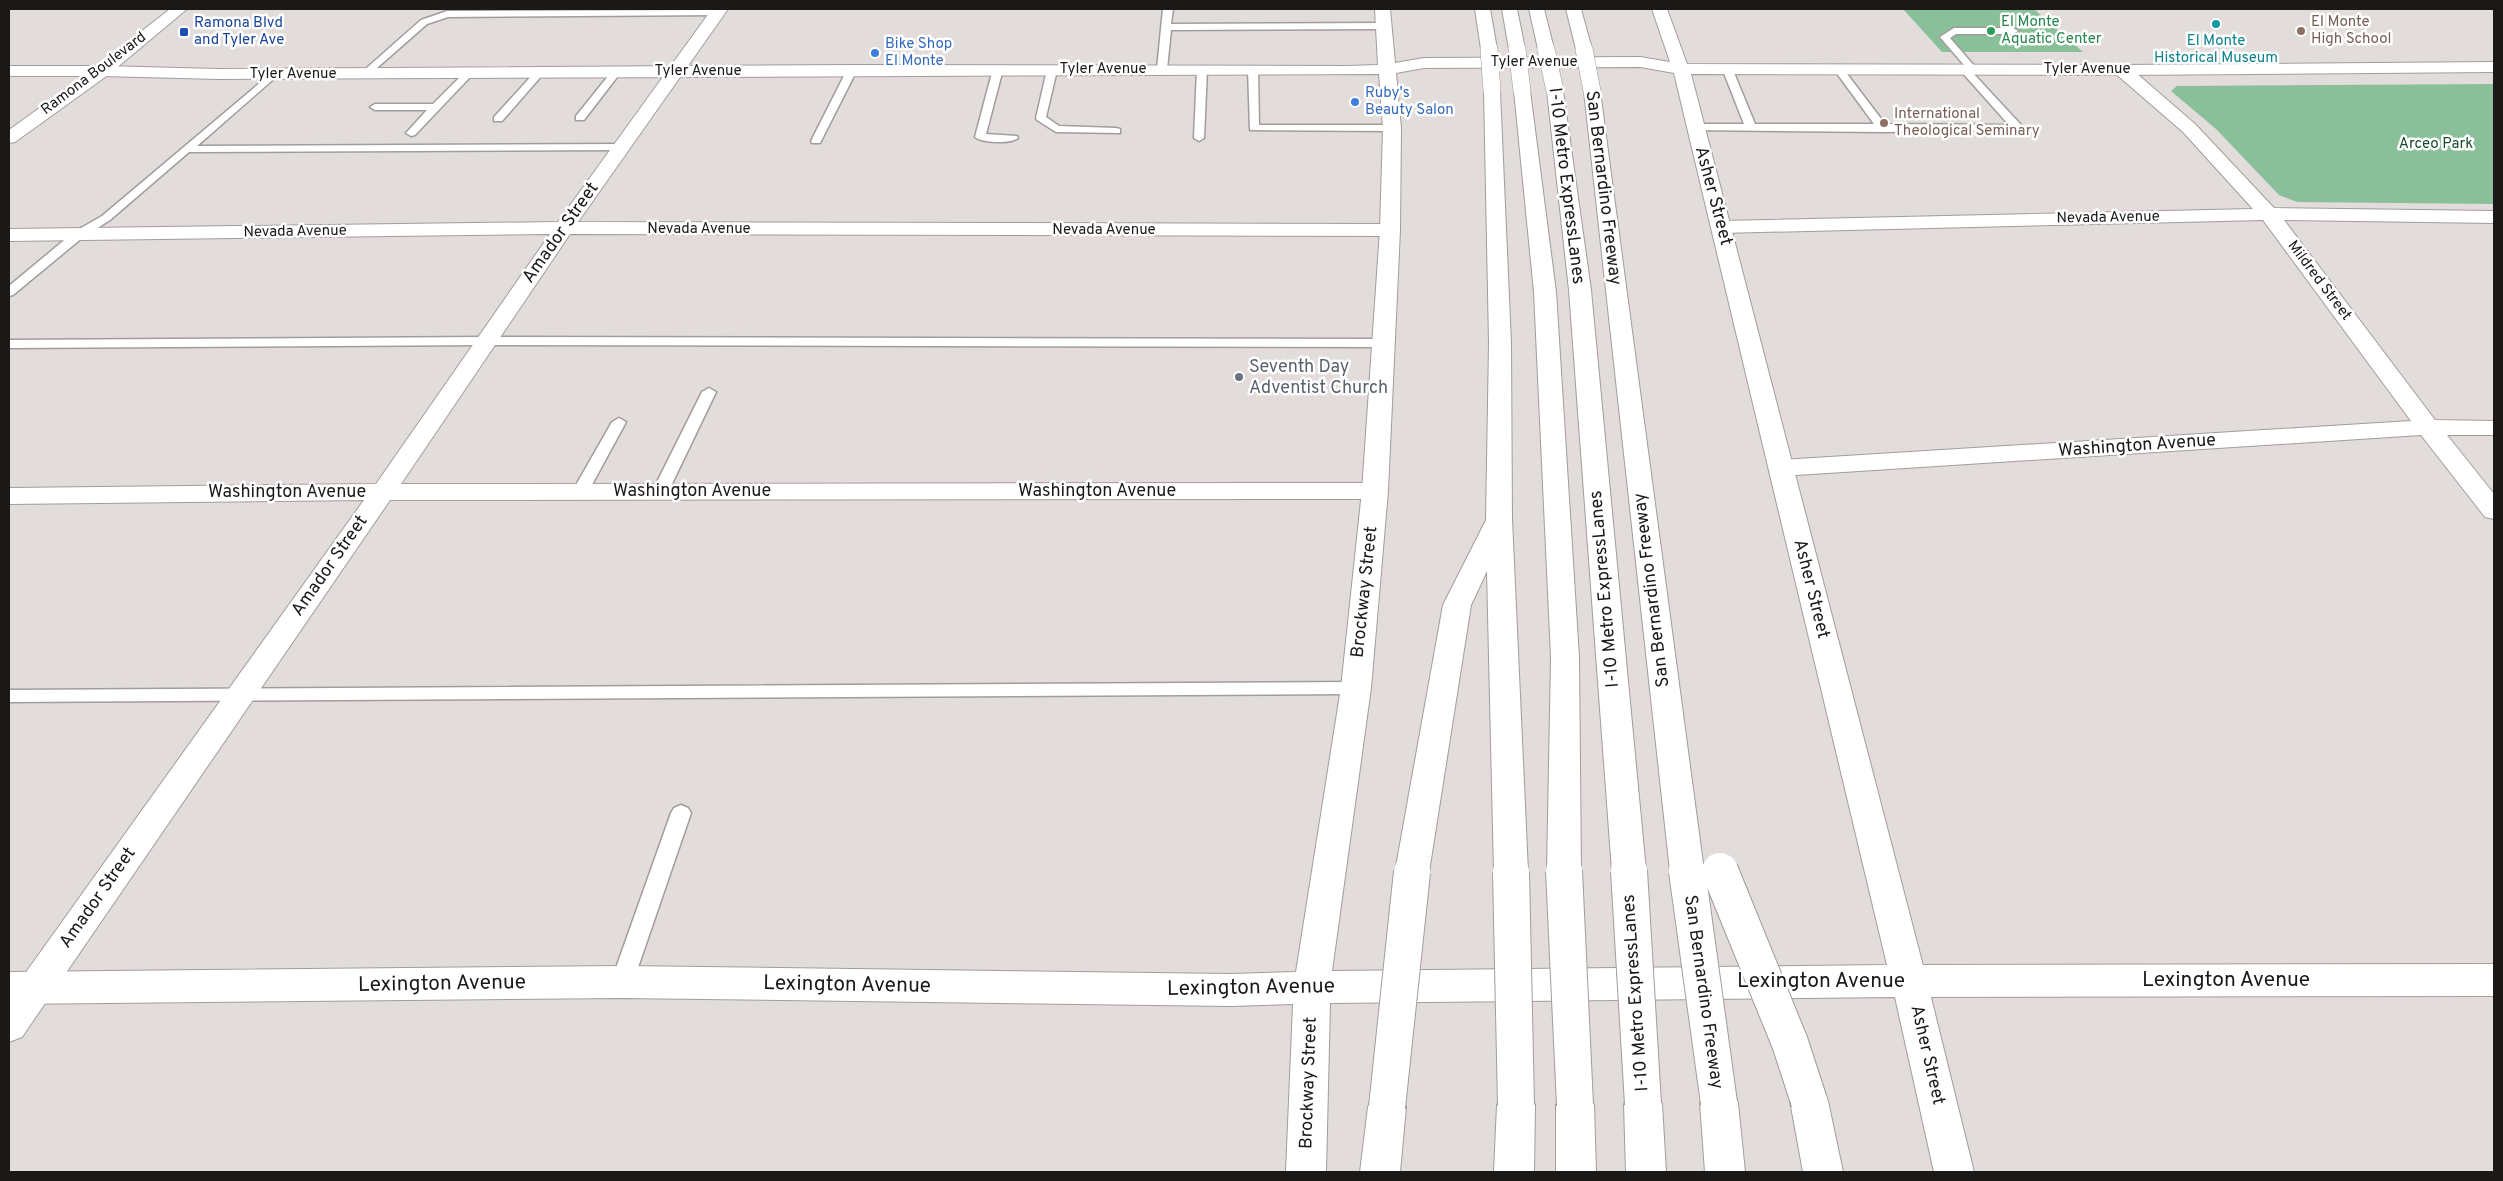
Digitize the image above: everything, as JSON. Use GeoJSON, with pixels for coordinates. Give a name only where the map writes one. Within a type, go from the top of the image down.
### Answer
{"type":"FeatureCollection","features":[{"type":"Feature","properties":{"kind":"main road","name":"Ramona Boulevard"},"geometry":{"type":"LineString","coordinates":[[9,138],[102,71],[179,9]]}},
{"type":"Feature","properties":{"kind":"main road"},"geometry":{"type":"LineString","coordinates":[[1482,9],[1489,49],[1492,91],[1500,344],[1498,520],[1511,872],[1516,1105],[1514,1172]]}},
{"type":"Feature","properties":{"kind":"main road","name":"I-10 Metro ExpressLanes"},"geometry":{"type":"LineString","coordinates":[[1509,9],[1522,91],[1544,292],[1564,638],[1564,871],[1576,1172]]}},
{"type":"Feature","properties":{"kind":"main road","name":"I-10 Metro ExpressLanes"},"geometry":{"type":"LineString","coordinates":[[1536,9],[1546,49],[1579,84],[1580,290],[1629,871],[1646,1172]]}},
{"type":"Feature","properties":{"kind":"main road","name":"Asher Street"},"geometry":{"type":"LineString","coordinates":[[1658,9],[1681,69],[1694,127],[1721,227],[1910,981],[1954,1172]]}},
{"type":"Feature","properties":{"kind":"main road","name":"Amador Street"},"geometry":{"type":"LineString","coordinates":[[9,1025],[22,988],[240,694],[383,492],[564,228],[719,11]]}},
{"type":"Feature","properties":{"kind":"main road","name":"San Bernardino Freeway"},"geometry":{"type":"LineString","coordinates":[[1576,12],[1584,49],[1579,84],[1696,861],[1724,1172]]}},
{"type":"Feature","properties":{"kind":"main road","name":"Brockway Street"},"geometry":{"type":"LineString","coordinates":[[1306,1172],[1312,986],[1356,688],[1375,491],[1390,230],[1392,128],[1383,18]]}},
{"type":"Feature","properties":{"kind":"main road","name":"Tyler Avenue"},"geometry":{"type":"LineString","coordinates":[[9,71],[274,74],[1162,69],[1348,71],[1388,69],[1424,63],[1640,62],[1681,69],[1967,68],[2122,70],[2494,67]]}},
{"type":"Feature","properties":{"kind":"main road","name":"Tyler Avenue"},"geometry":{"type":"LineString","coordinates":[[1388,69],[1424,78],[1579,84]]}},
{"type":"Feature","properties":{"kind":"main road","name":"Tyler Avenue"},"geometry":{"type":"LineString","coordinates":[[1644,79],[1681,69]]}},
{"type":"Feature","properties":{"kind":"main road","name":"Mildred Street"},"geometry":{"type":"LineString","coordinates":[[2122,70],[2189,128],[2269,214],[2428,427],[2494,511]]}},
{"type":"Feature","properties":{"kind":"main road","name":"Nevada Avenue"},"geometry":{"type":"LineString","coordinates":[[1721,227],[2269,214],[2494,217]]}},
{"type":"Feature","properties":{"kind":"main road","name":"Nevada Avenue"},"geometry":{"type":"LineString","coordinates":[[9,235],[564,228],[1390,230]]}},
{"type":"Feature","properties":{"kind":"main road","name":"Washington Avenue"},"geometry":{"type":"LineString","coordinates":[[1781,468],[2428,427],[2494,428]]}},
{"type":"Feature","properties":{"kind":"main road","name":"Washington Avenue"},"geometry":{"type":"LineString","coordinates":[[9,496],[383,492],[1375,491]]}},
{"type":"Feature","properties":{"kind":"main road"},"geometry":{"type":"LineString","coordinates":[[1380,1172],[1412,872],[1457,605],[1498,520]]}},
{"type":"Feature","properties":{"kind":"main road"},"geometry":{"type":"LineString","coordinates":[[1696,861],[1790,1043],[1809,1101],[1823,1172]]}},
{"type":"Feature","properties":{"kind":"main road","name":"Lexington Avenue"},"geometry":{"type":"LineString","coordinates":[[22,988],[622,982],[1231,990],[1312,986],[1910,981],[2494,980]]}},
{"type":"Feature","properties":{"kind":"lane"},"geometry":{"type":"LineString","coordinates":[[1162,69],[1168,9]]}},
{"type":"Feature","properties":{"kind":"lane"},"geometry":{"type":"LineString","coordinates":[[366,73],[424,22],[447,14],[719,11]]}},
{"type":"Feature","properties":{"kind":"lane"},"geometry":{"type":"LineString","coordinates":[[1166,27],[1383,18]]}},
{"type":"Feature","properties":{"kind":"lane"},"geometry":{"type":"LineString","coordinates":[[1694,127],[2018,128],[1967,68],[1945,37],[1954,31],[2013,31]]}},
{"type":"Feature","properties":{"kind":"lane"},"geometry":{"type":"LineString","coordinates":[[1728,68],[1751,128]]}},
{"type":"Feature","properties":{"kind":"lane"},"geometry":{"type":"LineString","coordinates":[[1838,68],[1883,129]]}},
{"type":"Feature","properties":{"kind":"lane"},"geometry":{"type":"LineString","coordinates":[[1199,138],[1202,69]]}},
{"type":"Feature","properties":{"kind":"lane"},"geometry":{"type":"LineString","coordinates":[[1253,69],[1254,128],[1392,128]]}},
{"type":"Feature","properties":{"kind":"lane"},"geometry":{"type":"LineString","coordinates":[[816,141],[852,70]]}},
{"type":"Feature","properties":{"kind":"lane"},"geometry":{"type":"LineString","coordinates":[[998,70],[980,137],[1013,138]]}},
{"type":"Feature","properties":{"kind":"lane"},"geometry":{"type":"LineString","coordinates":[[1052,70],[1041,118],[1056,130],[1116,131]]}},
{"type":"Feature","properties":{"kind":"lane"},"geometry":{"type":"LineString","coordinates":[[580,118],[616,72]]}},
{"type":"Feature","properties":{"kind":"lane"},"geometry":{"type":"LineString","coordinates":[[411,133],[469,73]]}},
{"type":"Feature","properties":{"kind":"lane"},"geometry":{"type":"LineString","coordinates":[[498,119],[539,73]]}},
{"type":"Feature","properties":{"kind":"lane"},"geometry":{"type":"LineString","coordinates":[[9,292],[78,235],[106,218],[274,74]]}},
{"type":"Feature","properties":{"kind":"lane"},"geometry":{"type":"LineString","coordinates":[[374,107],[436,107]]}},
{"type":"Feature","properties":{"kind":"lane"},"geometry":{"type":"LineString","coordinates":[[187,149],[621,147]]}},
{"type":"Feature","properties":{"kind":"lane"},"geometry":{"type":"LineString","coordinates":[[9,344],[486,342],[1384,343]]}},
{"type":"Feature","properties":{"kind":"lane"},"geometry":{"type":"LineString","coordinates":[[660,492],[709,392]]}},
{"type":"Feature","properties":{"kind":"lane"},"geometry":{"type":"LineString","coordinates":[[580,492],[619,422]]}},
{"type":"Feature","properties":{"kind":"lane"},"geometry":{"type":"LineString","coordinates":[[9,696],[1356,688]]}},
{"type":"Feature","properties":{"kind":"lane"},"geometry":{"type":"LineString","coordinates":[[622,982],[681,813]]}},
{"type":"Feature","properties":{"kind":"green space","name":"El Monte Aquatic Center"},"geometry":{"type":"Polygon","coordinates":[[[1903,9],[2034,9],[2083,52],[1942,52],[1903,9]]]}},
{"type":"Feature","properties":{"kind":"green space","name":"Arceo Park"},"geometry":{"type":"Polygon","coordinates":[[[2494,84],[2494,204],[2297,202],[2279,195],[2216,129],[2171,91],[2177,86],[2494,84]]]}},
{"type":"Feature","properties":{"kind":"place","name":"El Monte Historical Museum"},"geometry":{"type":"Point","coordinates":[2216,24]}},
{"type":"Feature","properties":{"kind":"place","name":"El Monte Aquatic Center"},"geometry":{"type":"Point","coordinates":[1991,31]}},
{"type":"Feature","properties":{"kind":"place","name":"El Monte High School"},"geometry":{"type":"Point","coordinates":[2301,31]}},
{"type":"Feature","properties":{"kind":"place","name":"Ramona Blvd and Tyler Ave"},"geometry":{"type":"Point","coordinates":[184,32]}},
{"type":"Feature","properties":{"kind":"place","name":"Bike Shop El Monte"},"geometry":{"type":"Point","coordinates":[875,53]}},
{"type":"Feature","properties":{"kind":"place","name":"Ruby's Beauty Salon"},"geometry":{"type":"Point","coordinates":[1355,102]}},
{"type":"Feature","properties":{"kind":"place","name":"International Theological Seminary"},"geometry":{"type":"Point","coordinates":[1884,123]}},
{"type":"Feature","properties":{"kind":"place","name":"Seventh Day Adventist Church"},"geometry":{"type":"Point","coordinates":[1239,377]}}]}
